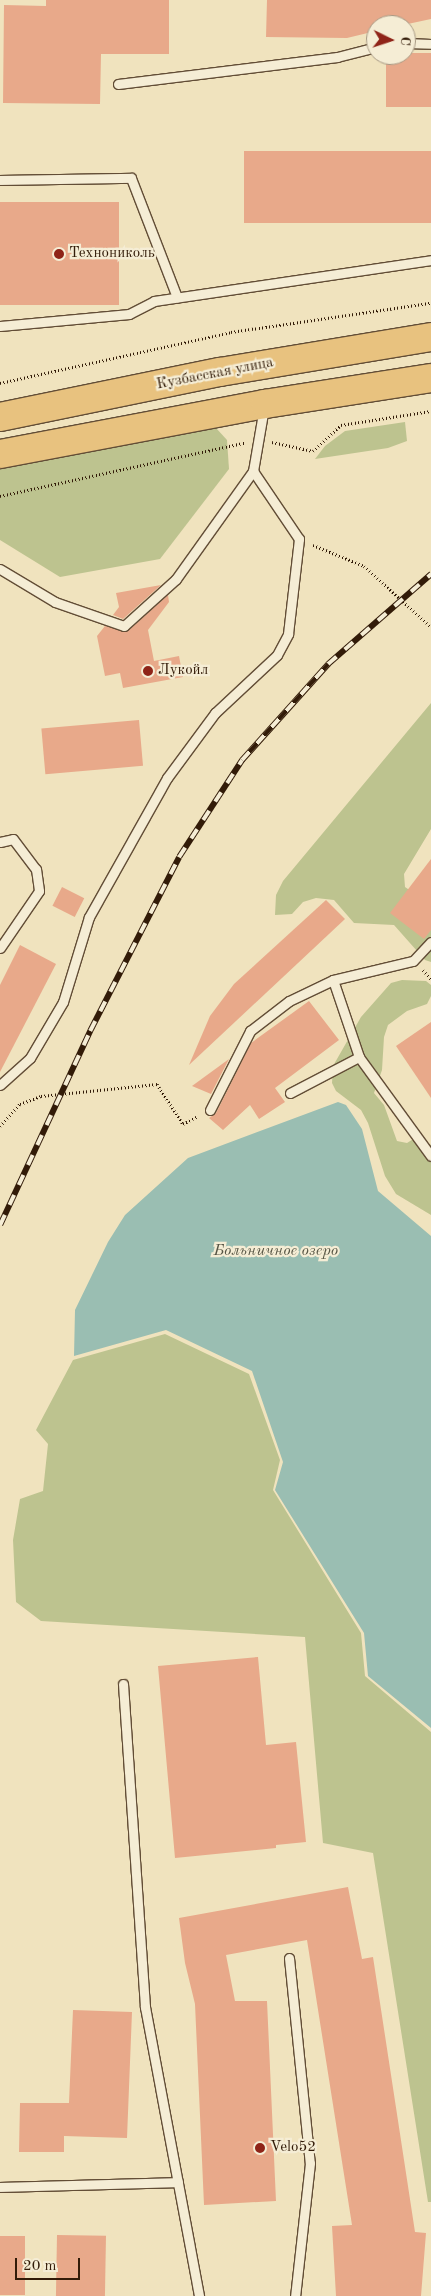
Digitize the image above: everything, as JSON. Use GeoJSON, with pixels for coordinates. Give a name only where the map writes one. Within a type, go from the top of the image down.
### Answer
{"type":"FeatureCollection","features":[{"type":"Feature","properties":{"kind":"main road","name":"Кузбасская улица"},"geometry":{"type":"LineString","coordinates":[[0,417],[220,372],[431,337]]}},
{"type":"Feature","properties":{"kind":"main road"},"geometry":{"type":"LineString","coordinates":[[0,454],[265,404],[431,378]]}},
{"type":"Feature","properties":{"kind":"lane"},"geometry":{"type":"LineString","coordinates":[[416,43],[431,44]]}},
{"type":"Feature","properties":{"kind":"lane"},"geometry":{"type":"LineString","coordinates":[[118,84],[337,57],[366,49]]}},
{"type":"Feature","properties":{"kind":"lane"},"geometry":{"type":"LineString","coordinates":[[0,180],[131,178],[178,297]]}},
{"type":"Feature","properties":{"kind":"lane"},"geometry":{"type":"LineString","coordinates":[[0,326],[129,314],[154,301],[431,260]]}},
{"type":"Feature","properties":{"kind":"lane"},"geometry":{"type":"LineString","coordinates":[[0,569],[54,602],[124,626],[176,579],[254,471],[265,404]]}},
{"type":"Feature","properties":{"kind":"lane"},"geometry":{"type":"LineString","coordinates":[[0,1085],[30,1058],[63,1002],[89,917],[167,778],[215,713],[277,655],[288,634],[299,539],[254,471]]}},
{"type":"Feature","properties":{"kind":"lane"},"geometry":{"type":"LineString","coordinates":[[0,842],[13,839],[36,869],[40,891],[0,948]]}},
{"type":"Feature","properties":{"kind":"lane"},"geometry":{"type":"LineString","coordinates":[[210,1110],[250,1031],[289,1001],[333,980],[413,961],[431,942]]}},
{"type":"Feature","properties":{"kind":"lane"},"geometry":{"type":"LineString","coordinates":[[333,980],[359,1056],[431,1156]]}},
{"type":"Feature","properties":{"kind":"lane"},"geometry":{"type":"LineString","coordinates":[[290,1093],[359,1056]]}},
{"type":"Feature","properties":{"kind":"lane"},"geometry":{"type":"LineString","coordinates":[[123,1684],[144,2007],[199,2296]]}},
{"type":"Feature","properties":{"kind":"lane"},"geometry":{"type":"LineString","coordinates":[[289,1958],[310,2163],[295,2296]]}},
{"type":"Feature","properties":{"kind":"lane"},"geometry":{"type":"LineString","coordinates":[[0,2187],[178,2182]]}},
{"type":"Feature","properties":{"kind":"path"},"geometry":{"type":"LineString","coordinates":[[0,383],[240,331],[431,303]]}},
{"type":"Feature","properties":{"kind":"path"},"geometry":{"type":"LineString","coordinates":[[0,496],[259,439],[313,451],[341,424],[431,411]]}},
{"type":"Feature","properties":{"kind":"path"},"geometry":{"type":"LineString","coordinates":[[299,539],[364,566],[431,627]]}},
{"type":"Feature","properties":{"kind":"path"},"geometry":{"type":"LineString","coordinates":[[0,1126],[20,1104],[41,1096],[157,1084],[183,1124],[210,1110]]}},
{"type":"Feature","properties":{"kind":"green space"},"geometry":{"type":"Polygon","coordinates":[[[405,422],[407,441],[388,448],[315,459],[325,446],[345,431],[405,422]]]}},
{"type":"Feature","properties":{"kind":"green space"},"geometry":{"type":"Polygon","coordinates":[[[207,427],[216,428],[227,440],[229,469],[160,559],[60,577],[0,540],[0,468],[207,427]]]}},
{"type":"Feature","properties":{"kind":"green space"},"geometry":{"type":"Polygon","coordinates":[[[431,703],[431,829],[404,874],[405,887],[431,905],[431,962],[425,960],[394,925],[354,923],[334,900],[316,898],[303,902],[292,914],[275,915],[276,895],[283,881],[431,703]]]}},
{"type":"Feature","properties":{"kind":"green space"},"geometry":{"type":"Polygon","coordinates":[[[402,980],[426,981],[431,985],[431,996],[427,1004],[407,1011],[388,1025],[384,1037],[382,1070],[374,1093],[384,1105],[397,1141],[407,1143],[418,1136],[431,1145],[431,1215],[396,1194],[385,1176],[368,1123],[361,1110],[336,1091],[332,1083],[333,1066],[361,1017],[391,983],[402,980]]]}},
{"type":"Feature","properties":{"kind":"green space"},"geometry":{"type":"Polygon","coordinates":[[[165,1334],[249,1374],[280,1460],[273,1490],[361,1633],[365,1676],[431,1732],[431,2202],[428,2202],[373,1853],[323,1843],[305,1637],[41,1621],[16,1602],[13,1540],[20,1499],[43,1491],[48,1444],[36,1430],[73,1360],[165,1334]]]}},
{"type":"Feature","properties":{"kind":"water","name":"Больничное озеро"},"geometry":{"type":"Polygon","coordinates":[[[338,1102],[346,1105],[362,1129],[378,1191],[431,1236],[431,1728],[368,1676],[364,1633],[275,1490],[283,1462],[252,1371],[166,1330],[74,1356],[75,1310],[108,1242],[125,1215],[188,1158],[338,1102]]]}},
{"type":"Feature","properties":{"kind":"building"},"geometry":{"type":"Polygon","coordinates":[[[46,0],[169,0],[169,54],[101,54],[100,104],[3,103],[4,5],[46,6],[46,0]]]}},
{"type":"Feature","properties":{"kind":"building"},"geometry":{"type":"Polygon","coordinates":[[[267,0],[431,0],[431,19],[416,22],[416,15],[366,15],[366,33],[347,38],[266,37],[267,0]]]}},
{"type":"Feature","properties":{"kind":"building"},"geometry":{"type":"Polygon","coordinates":[[[416,53],[431,53],[431,107],[386,107],[386,65],[416,65],[416,53]]]}},
{"type":"Feature","properties":{"kind":"building"},"geometry":{"type":"Polygon","coordinates":[[[244,151],[431,151],[431,223],[244,223],[244,151]]]}},
{"type":"Feature","properties":{"kind":"building","name":"Технониколь"},"geometry":{"type":"Polygon","coordinates":[[[0,202],[119,202],[119,305],[0,305],[0,202]]]}},
{"type":"Feature","properties":{"kind":"building"},"geometry":{"type":"Polygon","coordinates":[[[161,585],[123,619],[113,615],[119,607],[116,593],[161,585]]]}},
{"type":"Feature","properties":{"kind":"building"},"geometry":{"type":"Polygon","coordinates":[[[168,595],[169,602],[148,630],[154,661],[179,656],[183,677],[123,688],[120,673],[105,676],[97,636],[105,626],[128,631],[168,595]]]}},
{"type":"Feature","properties":{"kind":"building"},"geometry":{"type":"Polygon","coordinates":[[[139,720],[143,766],[45,774],[41,729],[139,720]]]}},
{"type":"Feature","properties":{"kind":"building"},"geometry":{"type":"Polygon","coordinates":[[[431,859],[431,930],[424,939],[390,913],[431,859]]]}},
{"type":"Feature","properties":{"kind":"building"},"geometry":{"type":"Polygon","coordinates":[[[62,887],[84,898],[75,917],[52,906],[62,887]]]}},
{"type":"Feature","properties":{"kind":"building"},"geometry":{"type":"Polygon","coordinates":[[[326,900],[345,919],[189,1065],[210,1016],[234,984],[326,900]]]}},
{"type":"Feature","properties":{"kind":"building"},"geometry":{"type":"Polygon","coordinates":[[[20,945],[56,964],[0,1072],[0,985],[20,945]]]}},
{"type":"Feature","properties":{"kind":"building"},"geometry":{"type":"Polygon","coordinates":[[[309,1001],[339,1040],[275,1088],[285,1102],[259,1119],[250,1105],[223,1130],[209,1118],[216,1113],[251,1043],[309,1001]]]}},
{"type":"Feature","properties":{"kind":"building"},"geometry":{"type":"Polygon","coordinates":[[[431,1022],[431,1098],[396,1046],[431,1022]]]}},
{"type":"Feature","properties":{"kind":"building"},"geometry":{"type":"Polygon","coordinates":[[[229,1059],[211,1094],[192,1086],[229,1059]]]}},
{"type":"Feature","properties":{"kind":"building"},"geometry":{"type":"Polygon","coordinates":[[[258,1657],[266,1745],[296,1742],[306,1842],[276,1845],[276,1848],[175,1858],[158,1666],[258,1657]]]}},
{"type":"Feature","properties":{"kind":"building"},"geometry":{"type":"Polygon","coordinates":[[[348,1887],[362,1959],[373,1957],[415,2232],[426,2233],[421,2296],[336,2296],[332,2226],[352,2225],[307,1940],[226,1955],[235,2001],[267,2001],[276,2201],[204,2205],[195,2004],[185,1963],[179,1918],[348,1887]]]}},
{"type":"Feature","properties":{"kind":"building"},"geometry":{"type":"Polygon","coordinates":[[[73,2010],[132,2012],[127,2138],[64,2136],[64,2152],[19,2152],[20,2103],[69,2103],[73,2010]]]}},
{"type":"Feature","properties":{"kind":"building"},"geometry":{"type":"Polygon","coordinates":[[[57,2235],[106,2236],[105,2296],[56,2296],[57,2235]]]}},
{"type":"Feature","properties":{"kind":"building"},"geometry":{"type":"Polygon","coordinates":[[[0,2236],[25,2236],[25,2295],[0,2295],[0,2236]]]}},
{"type":"Feature","properties":{"kind":"railway"},"geometry":{"type":"LineString","coordinates":[[0,1225],[90,1031],[179,857],[242,760],[328,664],[431,574]]}},
{"type":"Feature","properties":{"kind":"place","name":"Технониколь"},"geometry":{"type":"Point","coordinates":[59,254]}},
{"type":"Feature","properties":{"kind":"place","name":"Лукойл"},"geometry":{"type":"Point","coordinates":[148,671]}},
{"type":"Feature","properties":{"kind":"place","name":"Velo52"},"geometry":{"type":"Point","coordinates":[260,2148]}}]}
